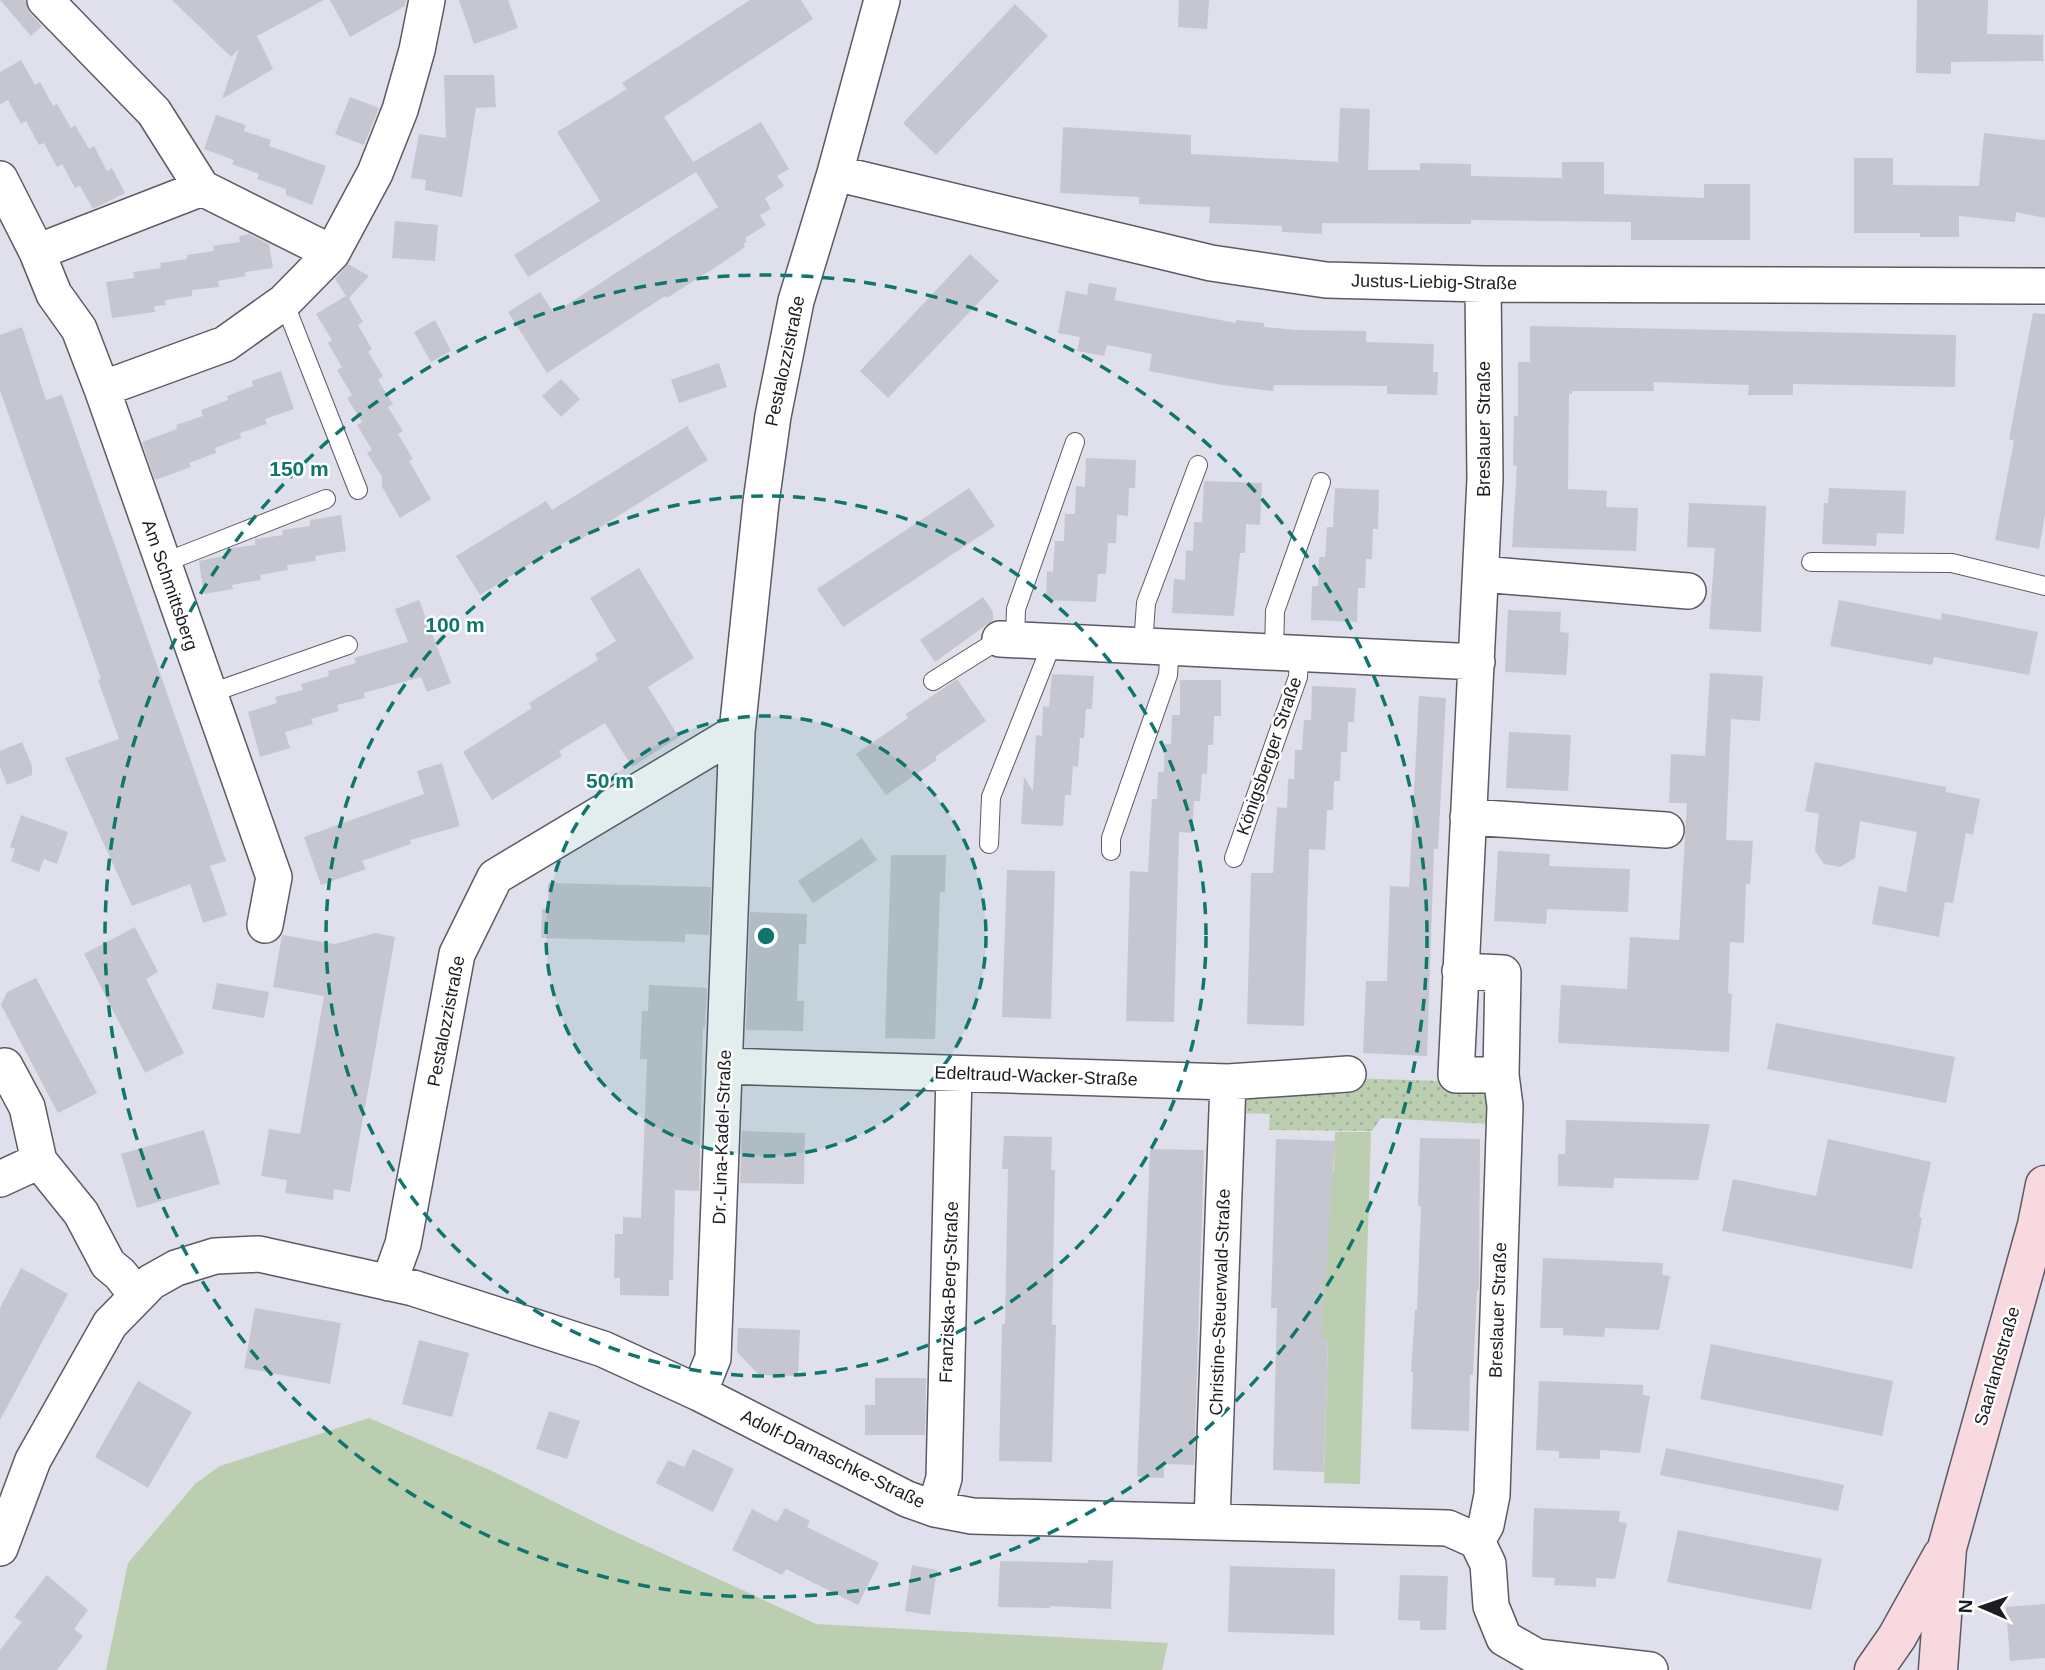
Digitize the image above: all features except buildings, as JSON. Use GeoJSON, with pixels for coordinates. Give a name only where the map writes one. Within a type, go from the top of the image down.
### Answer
{"type":"FeatureCollection","features":[{"type":"Feature","properties":{"kind":"street"},"geometry":{"type":"LineString","coordinates":[[44,0],[154,112],[202,188],[332,253]]}},
{"type":"Feature","properties":{"kind":"street"},"geometry":{"type":"LineString","coordinates":[[102,389],[225,344],[284,302],[332,253],[375,173],[400,110],[417,50],[427,0]]}},
{"type":"Feature","properties":{"kind":"street","name":"Pestalozzistraße"},"geometry":{"type":"LineString","coordinates":[[732,879],[737,732],[761,502],[773,416],[796,301],[835,173],[882,0]]}},
{"type":"Feature","properties":{"kind":"street","name":"Justus-Liebig-Straße"},"geometry":{"type":"LineString","coordinates":[[835,173],[1210,263],[1326,280],[1483,284],[2045,286]]}},
{"type":"Feature","properties":{"kind":"street","name":"Am Schmittsberg"},"geometry":{"type":"LineString","coordinates":[[0,179],[37,252],[54,294],[79,329],[102,389],[274,877],[265,925]]}},
{"type":"Feature","properties":{"kind":"street"},"geometry":{"type":"LineString","coordinates":[[37,252],[202,188]]}},
{"type":"Feature","properties":{"kind":"street","name":"Breslauer Straße"},"geometry":{"type":"LineString","coordinates":[[1477,1541],[1486,1525],[1492,1495],[1504,1106],[1501,1076],[1456,1074],[1485,478],[1483,284]]}},
{"type":"Feature","properties":{"kind":"street"},"geometry":{"type":"LineString","coordinates":[[1481,574],[1688,591]]}},
{"type":"Feature","properties":{"kind":"street","name":"Königsberger Straße"},"geometry":{"type":"LineString","coordinates":[[1021,640],[1477,662]]}},
{"type":"Feature","properties":{"kind":"street","name":"Pestalozzistraße"},"geometry":{"type":"LineString","coordinates":[[389,1283],[403,1244],[457,954],[495,877],[737,732]]}},
{"type":"Feature","properties":{"kind":"street"},"geometry":{"type":"LineString","coordinates":[[1468,817],[1666,830]]}},
{"type":"Feature","properties":{"kind":"street","name":"Dr.-Lina-Kadel-Straße"},"geometry":{"type":"LineString","coordinates":[[699,1392],[713,1358],[732,879]]}},
{"type":"Feature","properties":{"kind":"street"},"geometry":{"type":"LineString","coordinates":[[5,1066],[27,1107],[39,1161],[80,1213],[108,1264],[136,1294]]}},
{"type":"Feature","properties":{"kind":"street","name":"Edeltraud-Wacker-Straße"},"geometry":{"type":"LineString","coordinates":[[724,1066],[1228,1082],[1348,1074]]}},
{"type":"Feature","properties":{"kind":"street","name":"Franziska-Berg-Straße"},"geometry":{"type":"LineString","coordinates":[[935,1509],[944,1478],[954,1074]]}},
{"type":"Feature","properties":{"kind":"street","name":"Christine-Steuerwald-Straße"},"geometry":{"type":"LineString","coordinates":[[1212,1521],[1228,1082]]}},
{"type":"Feature","properties":{"kind":"street"},"geometry":{"type":"LineString","coordinates":[[0,1179],[39,1161]]}},
{"type":"Feature","properties":{"kind":"street","name":"Saarlandstraße"},"geometry":{"type":"LineString","coordinates":[[1938,1670],[1947,1548],[2037,1225],[2045,1185]]}},
{"type":"Feature","properties":{"kind":"street","name":"Adolf-Damaschke-Straße"},"geometry":{"type":"LineString","coordinates":[[0,1548],[33,1460],[110,1324],[136,1294],[176,1268],[215,1256],[259,1254],[413,1287],[603,1349],[699,1392],[907,1499],[935,1509],[972,1516],[1448,1528],[1477,1541]]}},
{"type":"Feature","properties":{"kind":"street"},"geometry":{"type":"LineString","coordinates":[[1477,1541],[1488,1564],[1491,1606],[1504,1638],[1537,1657],[1650,1670]]}},
{"type":"Feature","properties":{"kind":"street","name":"Saarlandstraße"},"geometry":{"type":"LineString","coordinates":[[1874,1670],[1897,1637],[1947,1548]]}},
{"type":"Feature","properties":{"kind":"street"},"geometry":{"type":"LineString","coordinates":[[1880,1670],[1905,1670]]}},
{"type":"Feature","properties":{"kind":"lane"},"geometry":{"type":"LineString","coordinates":[[284,302],[358,490]]}},
{"type":"Feature","properties":{"kind":"lane"},"geometry":{"type":"LineString","coordinates":[[989,844],[991,797],[1047,656],[1021,640],[1016,609],[1075,443]]}},
{"type":"Feature","properties":{"kind":"lane"},"geometry":{"type":"LineString","coordinates":[[1111,851],[1111,838],[1168,675],[1156,646],[1146,603],[1198,465]]}},
{"type":"Feature","properties":{"kind":"lane","name":"Königsberger Straße"},"geometry":{"type":"LineString","coordinates":[[1234,858],[1298,677],[1287,653],[1275,611],[1321,482]]}},
{"type":"Feature","properties":{"kind":"lane"},"geometry":{"type":"LineString","coordinates":[[163,563],[327,499]]}},
{"type":"Feature","properties":{"kind":"lane"},"geometry":{"type":"LineString","coordinates":[[1811,562],[1952,563],[2045,586]]}},
{"type":"Feature","properties":{"kind":"lane"},"geometry":{"type":"LineString","coordinates":[[933,681],[1021,640]]}},
{"type":"Feature","properties":{"kind":"lane"},"geometry":{"type":"LineString","coordinates":[[208,694],[348,645]]}},
{"type":"Feature","properties":{"kind":"green space"},"geometry":{"type":"Polygon","coordinates":[[[1347,1078],[1473,1082],[1490,1096],[1489,1124],[1381,1118],[1372,1131],[1269,1130],[1270,1114],[1242,1113],[1246,1099],[1257,1092],[1346,1094],[1347,1078]]]}},
{"type":"Feature","properties":{"kind":"green space"},"geometry":{"type":"Polygon","coordinates":[[[1335,1132],[1371,1132],[1360,1484],[1324,1483],[1328,1340],[1321,1339],[1335,1132]]]}},
{"type":"Feature","properties":{"kind":"green space"},"geometry":{"type":"Polygon","coordinates":[[[369,1418],[492,1471],[607,1528],[816,1624],[1168,1643],[1162,1670],[106,1670],[128,1563],[195,1484],[220,1466],[369,1418]]]}}]}
